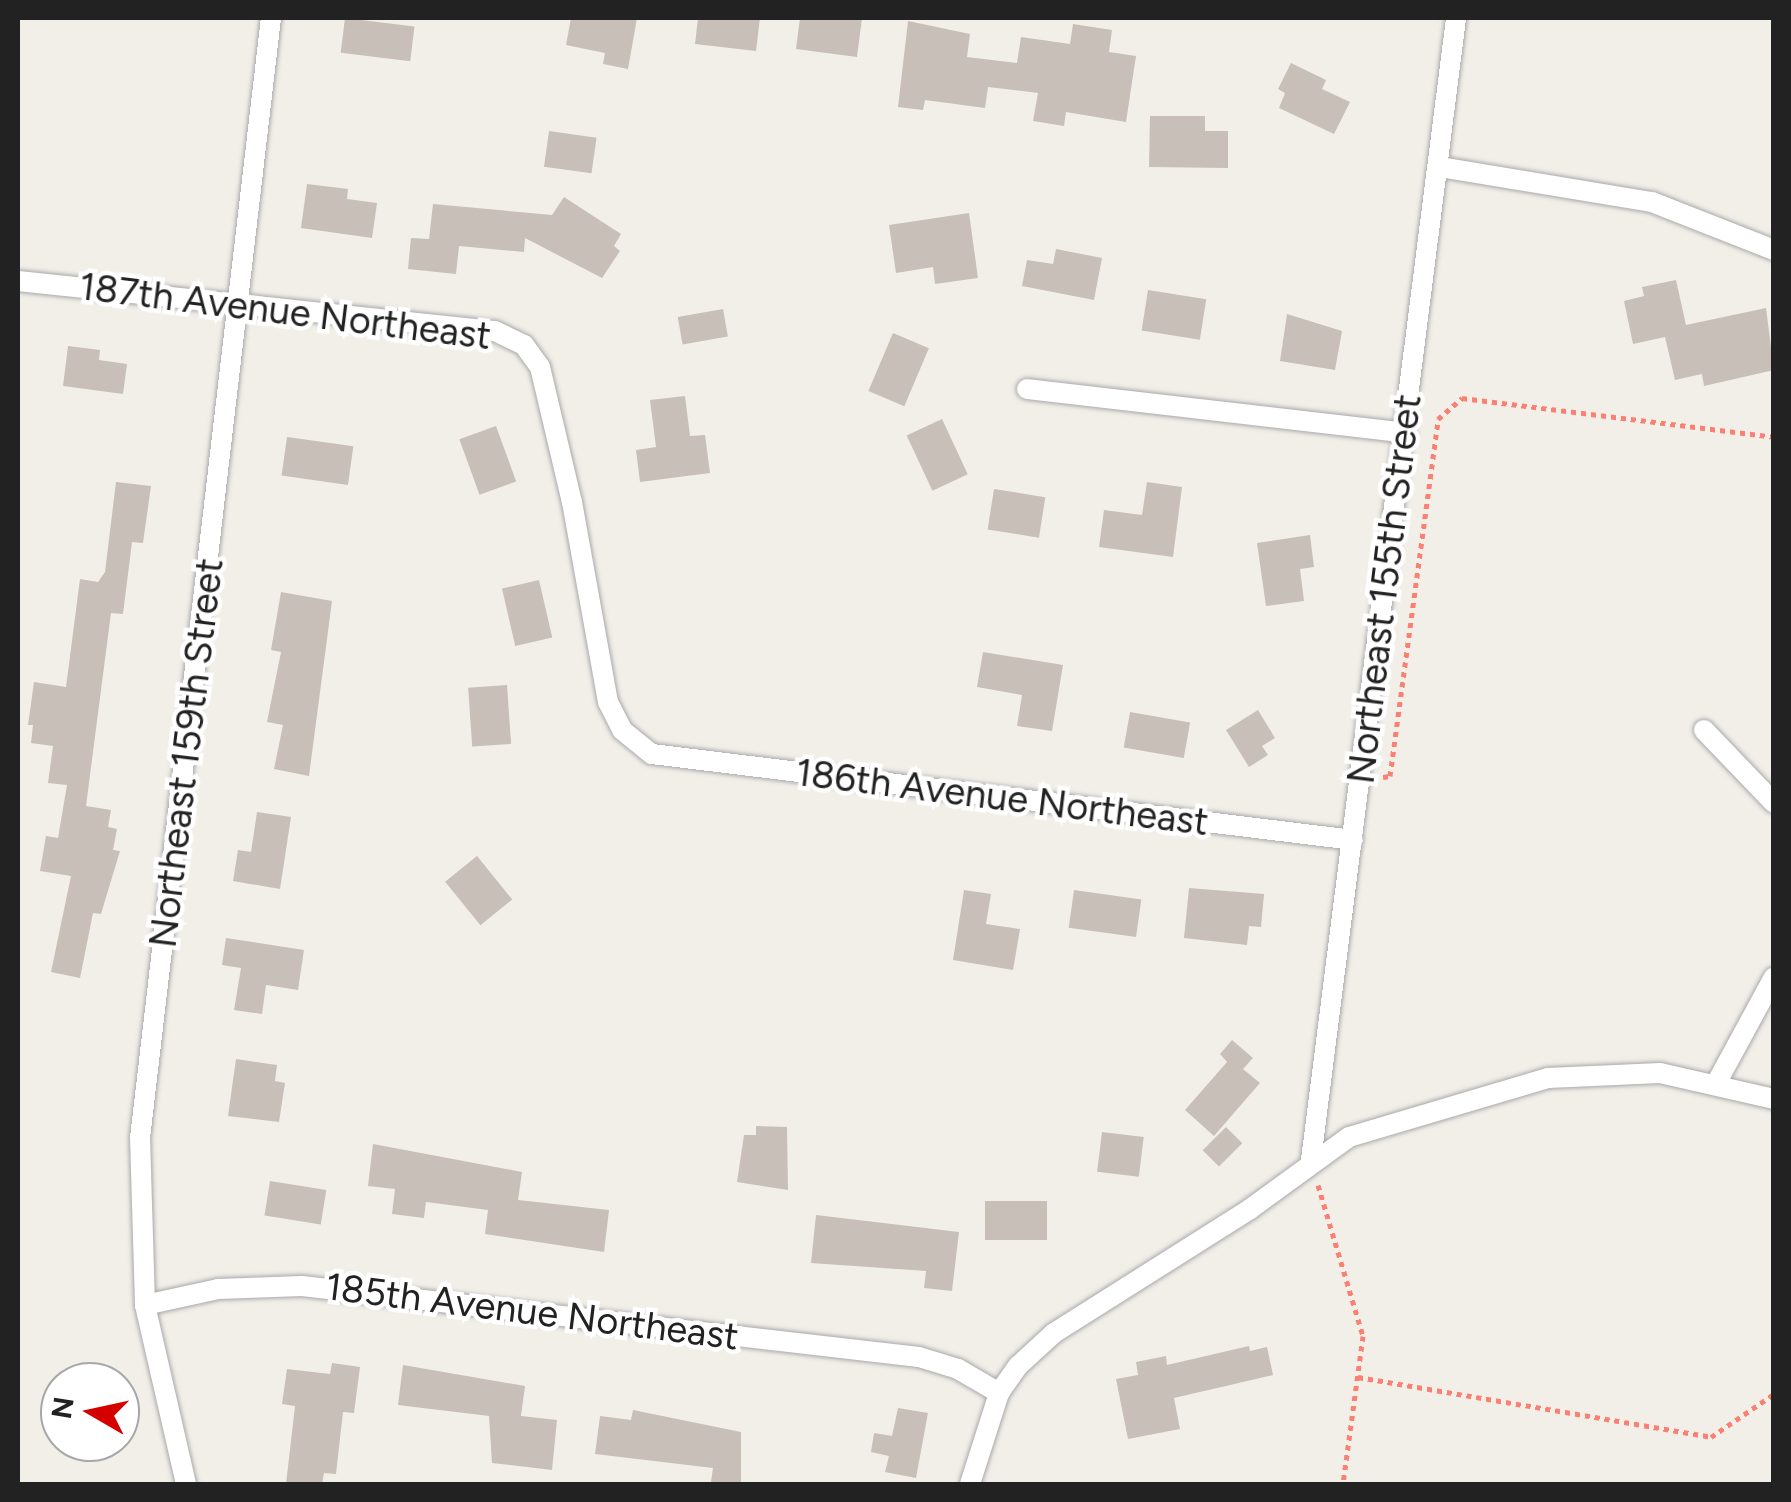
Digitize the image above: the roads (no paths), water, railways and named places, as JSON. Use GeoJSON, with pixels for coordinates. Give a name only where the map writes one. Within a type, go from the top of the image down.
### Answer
{"type":"FeatureCollection","features":[{"type":"Feature","properties":{"kind":"street","name":"Northeast 159th Street"},"geometry":{"type":"LineString","coordinates":[[186,1484],[145,1305],[140,1138],[242,304],[271,18]]}},
{"type":"Feature","properties":{"kind":"street","name":"Northeast 155th Street"},"geometry":{"type":"LineString","coordinates":[[1311,1160],[1456,18]]}},
{"type":"Feature","properties":{"kind":"street"},"geometry":{"type":"LineString","coordinates":[[1440,167],[1652,202],[1774,250]]}},
{"type":"Feature","properties":{"kind":"street","name":"187th Avenue Northeast"},"geometry":{"type":"LineString","coordinates":[[18,281],[495,331],[524,345],[540,367],[572,502],[608,702],[622,730],[652,754]]}},
{"type":"Feature","properties":{"kind":"street"},"geometry":{"type":"LineString","coordinates":[[1026,389],[1404,433]]}},
{"type":"Feature","properties":{"kind":"street"},"geometry":{"type":"LineString","coordinates":[[1704,730],[1774,803]]}},
{"type":"Feature","properties":{"kind":"street","name":"186th Avenue Northeast"},"geometry":{"type":"LineString","coordinates":[[652,754],[1353,840]]}},
{"type":"Feature","properties":{"kind":"street"},"geometry":{"type":"LineString","coordinates":[[1717,1082],[1774,977]]}},
{"type":"Feature","properties":{"kind":"street"},"geometry":{"type":"LineString","coordinates":[[970,1484],[999,1393],[1018,1366],[1054,1333],[1250,1209],[1311,1160],[1349,1137],[1548,1078],[1660,1073],[1717,1082],[1774,1099]]}},
{"type":"Feature","properties":{"kind":"street","name":"185th Avenue Northeast"},"geometry":{"type":"LineString","coordinates":[[145,1305],[218,1289],[302,1286],[919,1357],[958,1369],[999,1393]]}}]}
